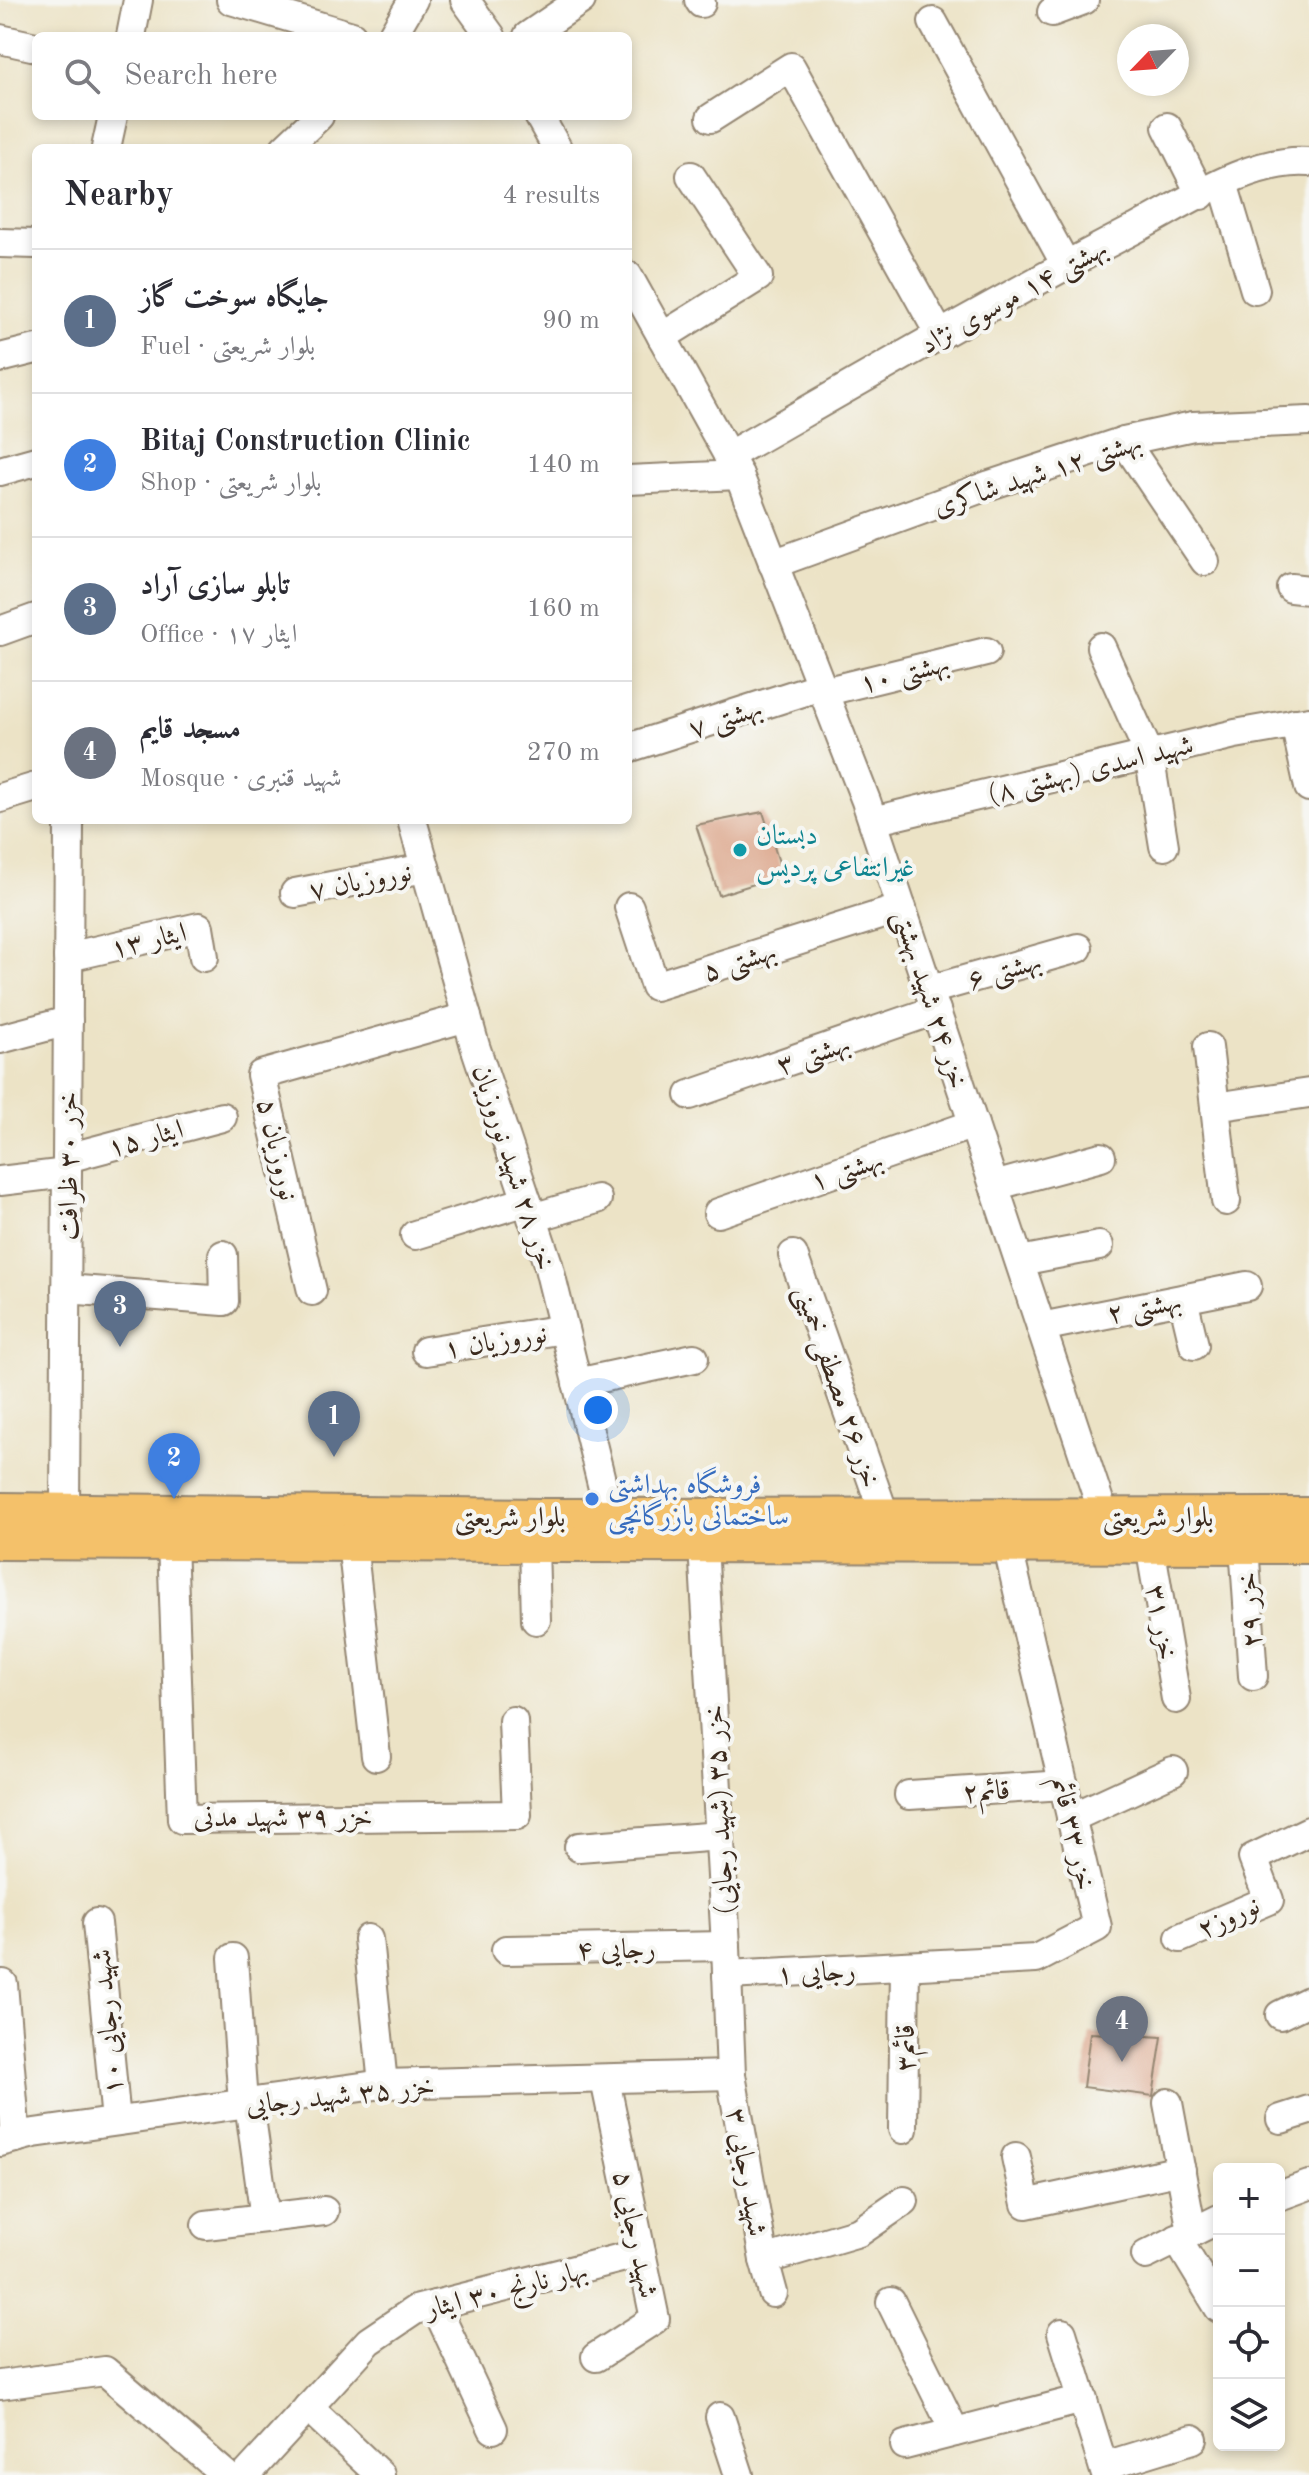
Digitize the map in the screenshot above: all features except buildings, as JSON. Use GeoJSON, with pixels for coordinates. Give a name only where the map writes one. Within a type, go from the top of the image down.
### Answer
{"type":"FeatureCollection","features":[{"type":"Feature","properties":{"kind":"main road","name":"بلوار شریعتی"},"geometry":{"type":"LineString","coordinates":[[0,1511],[610,1517],[1309,1516]]}},
{"type":"Feature","properties":{"kind":"main road","name":"بلوار شریعتی"},"geometry":{"type":"LineString","coordinates":[[0,1541],[1309,1545]]}},
{"type":"Feature","properties":{"kind":"street"},"geometry":{"type":"LineString","coordinates":[[132,32],[138,0]]}},
{"type":"Feature","properties":{"kind":"street"},"geometry":{"type":"LineString","coordinates":[[231,0],[339,32]]}},
{"type":"Feature","properties":{"kind":"street"},"geometry":{"type":"LineString","coordinates":[[394,32],[413,0]]}},
{"type":"Feature","properties":{"kind":"street"},"geometry":{"type":"LineString","coordinates":[[465,0],[488,32]]}},
{"type":"Feature","properties":{"kind":"street"},"geometry":{"type":"LineString","coordinates":[[534,32],[581,0]]}},
{"type":"Feature","properties":{"kind":"street"},"geometry":{"type":"LineString","coordinates":[[1052,12],[1084,0]]}},
{"type":"Feature","properties":{"kind":"street"},"geometry":{"type":"LineString","coordinates":[[933,22],[1066,265]]}},
{"type":"Feature","properties":{"kind":"street"},"geometry":{"type":"LineString","coordinates":[[0,39],[32,46]]}},
{"type":"Feature","properties":{"kind":"street"},"geometry":{"type":"LineString","coordinates":[[711,118],[791,67],[940,335]]}},
{"type":"Feature","properties":{"kind":"street"},"geometry":{"type":"LineString","coordinates":[[107,144],[112,120]]}},
{"type":"Feature","properties":{"kind":"street"},"geometry":{"type":"LineString","coordinates":[[289,144],[315,120]]}},
{"type":"Feature","properties":{"kind":"street"},"geometry":{"type":"LineString","coordinates":[[541,120],[555,144]]}},
{"type":"Feature","properties":{"kind":"street"},"geometry":{"type":"LineString","coordinates":[[1167,127],[1212,189],[1255,290]]}},
{"type":"Feature","properties":{"kind":"street","name":"بهشتی ۱۴ موسوی نژاد"},"geometry":{"type":"LineString","coordinates":[[733,466],[940,335],[1066,265],[1243,173],[1295,161],[1309,162]]}},
{"type":"Feature","properties":{"kind":"street"},"geometry":{"type":"LineString","coordinates":[[662,337],[758,277],[691,176]]}},
{"type":"Feature","properties":{"kind":"street"},"geometry":{"type":"LineString","coordinates":[[0,243],[32,244]]}},
{"type":"Feature","properties":{"kind":"street","name":"خزر ۲۴ شهید بهشتی"},"geometry":{"type":"LineString","coordinates":[[632,283],[733,466],[873,821],[1104,1516]]}},
{"type":"Feature","properties":{"kind":"street"},"geometry":{"type":"LineString","coordinates":[[0,358],[32,350]]}},
{"type":"Feature","properties":{"kind":"street","name":"بهشتی ۱۲ شهید شاکری"},"geometry":{"type":"LineString","coordinates":[[773,564],[990,485],[1124,441],[1193,426],[1309,421]]}},
{"type":"Feature","properties":{"kind":"street"},"geometry":{"type":"LineString","coordinates":[[1124,441],[1205,561]]}},
{"type":"Feature","properties":{"kind":"street"},"geometry":{"type":"LineString","coordinates":[[0,471],[32,462]]}},
{"type":"Feature","properties":{"kind":"street"},"geometry":{"type":"LineString","coordinates":[[632,479],[733,466]]}},
{"type":"Feature","properties":{"kind":"street"},"geometry":{"type":"LineString","coordinates":[[0,631],[32,619]]}},
{"type":"Feature","properties":{"kind":"street"},"geometry":{"type":"LineString","coordinates":[[1101,647],[1149,754],[1164,846]]}},
{"type":"Feature","properties":{"kind":"street","name":"بهشتی ۱۰"},"geometry":{"type":"LineString","coordinates":[[822,689],[986,652]]}},
{"type":"Feature","properties":{"kind":"street","name":"بهشتی ۷"},"geometry":{"type":"LineString","coordinates":[[632,747],[822,689]]}},
{"type":"Feature","properties":{"kind":"street"},"geometry":{"type":"LineString","coordinates":[[1302,722],[1309,787]]}},
{"type":"Feature","properties":{"kind":"street","name":"شهید اسدی (بهشتی ۸)"},"geometry":{"type":"LineString","coordinates":[[873,821],[1235,734],[1302,722]]}},
{"type":"Feature","properties":{"kind":"street"},"geometry":{"type":"LineString","coordinates":[[0,798],[32,788]]}},
{"type":"Feature","properties":{"kind":"street","name":"خزر ۳۰ ظرافت"},"geometry":{"type":"LineString","coordinates":[[65,1511],[69,824]]}},
{"type":"Feature","properties":{"kind":"street","name":"خزر ۲۸ شهید نوروزیان"},"geometry":{"type":"LineString","coordinates":[[413,824],[467,1017],[548,1264],[610,1517]]}},
{"type":"Feature","properties":{"kind":"street","name":"نوروزیان ۷"},"geometry":{"type":"LineString","coordinates":[[295,893],[425,868]]}},
{"type":"Feature","properties":{"kind":"street","name":"بهشتی ۵"},"geometry":{"type":"LineString","coordinates":[[629,907],[655,986],[902,908]]}},
{"type":"Feature","properties":{"kind":"street","name":"ایثار ۱۳"},"geometry":{"type":"LineString","coordinates":[[68,957],[199,927],[204,957]]}},
{"type":"Feature","properties":{"kind":"street","name":"بهشتی ۶"},"geometry":{"type":"LineString","coordinates":[[932,1000],[1078,948]]}},
{"type":"Feature","properties":{"kind":"street","name":"بهشتی ۳"},"geometry":{"type":"LineString","coordinates":[[690,1095],[932,1000]]}},
{"type":"Feature","properties":{"kind":"street","name":"نوروزیان ۵"},"geometry":{"type":"LineString","coordinates":[[312,1291],[261,1075],[467,1017]]}},
{"type":"Feature","properties":{"kind":"street"},"geometry":{"type":"LineString","coordinates":[[0,1039],[68,1021]]}},
{"type":"Feature","properties":{"kind":"street"},"geometry":{"type":"LineString","coordinates":[[1208,1047],[1226,1201]]}},
{"type":"Feature","properties":{"kind":"street"},"geometry":{"type":"LineString","coordinates":[[1215,1107],[1309,1093]]}},
{"type":"Feature","properties":{"kind":"street","name":"ایثار ۱۵"},"geometry":{"type":"LineString","coordinates":[[0,1181],[67,1165],[222,1117]]}},
{"type":"Feature","properties":{"kind":"street","name":"بهشتی ۱"},"geometry":{"type":"LineString","coordinates":[[718,1213],[974,1124]]}},
{"type":"Feature","properties":{"kind":"street"},"geometry":{"type":"LineString","coordinates":[[994,1186],[1101,1157]]}},
{"type":"Feature","properties":{"kind":"street"},"geometry":{"type":"LineString","coordinates":[[415,1235],[597,1199]]}},
{"type":"Feature","properties":{"kind":"street"},"geometry":{"type":"LineString","coordinates":[[1020,1261],[1099,1246]]}},
{"type":"Feature","properties":{"kind":"street"},"geometry":{"type":"LineString","coordinates":[[66,1289],[224,1301],[223,1255]]}},
{"type":"Feature","properties":{"kind":"street","name":"خزر ۲۶ مصطفی خمینی"},"geometry":{"type":"LineString","coordinates":[[793,1255],[885,1517]]}},
{"type":"Feature","properties":{"kind":"street","name":"بهشتی ۲"},"geometry":{"type":"LineString","coordinates":[[1041,1327],[1247,1286]]}},
{"type":"Feature","properties":{"kind":"street"},"geometry":{"type":"LineString","coordinates":[[1183,1299],[1194,1345]]}},
{"type":"Feature","properties":{"kind":"street","name":"نوروزیان ۱"},"geometry":{"type":"LineString","coordinates":[[426,1351],[564,1329]]}},
{"type":"Feature","properties":{"kind":"street"},"geometry":{"type":"LineString","coordinates":[[577,1383],[694,1358]]}},
{"type":"Feature","properties":{"kind":"street","name":"خزر ۳۹ شهید مدنی"},"geometry":{"type":"LineString","coordinates":[[172,1542],[182,1819],[517,1815],[513,1721]]}},
{"type":"Feature","properties":{"kind":"street"},"geometry":{"type":"LineString","coordinates":[[352,1543],[376,1756]]}},
{"type":"Feature","properties":{"kind":"street"},"geometry":{"type":"LineString","coordinates":[[534,1544],[536,1620]]}},
{"type":"Feature","properties":{"kind":"street","name":"خزر ۳۳ قائم"},"geometry":{"type":"LineString","coordinates":[[905,1966],[1036,1959],[1097,1927],[1007,1544]]}},
{"type":"Feature","properties":{"kind":"street","name":"خزر ۳۵ (شهید رجایی)"},"geometry":{"type":"LineString","coordinates":[[703,1545],[731,2075]]}},
{"type":"Feature","properties":{"kind":"street","name":"خزر ۳۱"},"geometry":{"type":"LineString","coordinates":[[1150,1545],[1176,1699]]}},
{"type":"Feature","properties":{"kind":"street","name":"خزر ۲۹"},"geometry":{"type":"LineString","coordinates":[[1244,1545],[1253,1676]]}},
{"type":"Feature","properties":{"kind":"street"},"geometry":{"type":"LineString","coordinates":[[1071,1818],[1173,1771]]}},
{"type":"Feature","properties":{"kind":"street","name":"قائم۲"},"geometry":{"type":"LineString","coordinates":[[909,1795],[1064,1785]]}},
{"type":"Feature","properties":{"kind":"street","name":"نوروز۲"},"geometry":{"type":"LineString","coordinates":[[1180,1938],[1269,1900],[1253,1858],[1309,1831]]}},
{"type":"Feature","properties":{"kind":"street"},"geometry":{"type":"LineString","coordinates":[[579,1847],[720,1836]]}},
{"type":"Feature","properties":{"kind":"street","name":"شهید رجایی ۱۰"},"geometry":{"type":"LineString","coordinates":[[97,1923],[116,2121]]}},
{"type":"Feature","properties":{"kind":"street"},"geometry":{"type":"LineString","coordinates":[[368,1939],[383,2084]]}},
{"type":"Feature","properties":{"kind":"street","name":"رجایی ۴"},"geometry":{"type":"LineString","coordinates":[[506,1950],[726,1946]]}},
{"type":"Feature","properties":{"kind":"street"},"geometry":{"type":"LineString","coordinates":[[233,1958],[246,2103],[265,2218]]}},
{"type":"Feature","properties":{"kind":"street","name":"رجایی ۱"},"geometry":{"type":"LineString","coordinates":[[727,1975],[905,1966]]}},
{"type":"Feature","properties":{"kind":"street","name":"قائم۳"},"geometry":{"type":"LineString","coordinates":[[903,2129],[905,1966]]}},
{"type":"Feature","properties":{"kind":"street"},"geometry":{"type":"LineString","coordinates":[[3,1984],[8,2140]]}},
{"type":"Feature","properties":{"kind":"street"},"geometry":{"type":"LineString","coordinates":[[1280,2015],[1309,2001]]}},
{"type":"Feature","properties":{"kind":"street","name":"خزر ۳۵ شهید رجایی"},"geometry":{"type":"LineString","coordinates":[[8,2140],[116,2121],[383,2084],[731,2075]]}},
{"type":"Feature","properties":{"kind":"street","name":"شهید رجایی ۳"},"geometry":{"type":"LineString","coordinates":[[731,2075],[764,2260],[859,2232],[904,2201]]}},
{"type":"Feature","properties":{"kind":"street","name":"شهید رجایی ۵"},"geometry":{"type":"LineString","coordinates":[[596,2357],[655,2319],[605,2080]]}},
{"type":"Feature","properties":{"kind":"street"},"geometry":{"type":"LineString","coordinates":[[1168,2103],[1181,2170],[1185,2236],[1219,2307]]}},
{"type":"Feature","properties":{"kind":"street"},"geometry":{"type":"LineString","coordinates":[[1281,2119],[1309,2110]]}},
{"type":"Feature","properties":{"kind":"street"},"geometry":{"type":"LineString","coordinates":[[1016,2157],[1026,2204],[1181,2170]]}},
{"type":"Feature","properties":{"kind":"street"},"geometry":{"type":"LineString","coordinates":[[1285,2194],[1309,2185]]}},
{"type":"Feature","properties":{"kind":"street"},"geometry":{"type":"LineString","coordinates":[[206,2225],[324,2211]]}},
{"type":"Feature","properties":{"kind":"street"},"geometry":{"type":"LineString","coordinates":[[1146,2255],[1213,2222]]}},
{"type":"Feature","properties":{"kind":"street","name":"بهار نارنج ۳۰ ایثار"},"geometry":{"type":"LineString","coordinates":[[246,2475],[369,2341],[415,2310],[641,2253]]}},
{"type":"Feature","properties":{"kind":"street"},"geometry":{"type":"LineString","coordinates":[[764,2260],[773,2293]]}},
{"type":"Feature","properties":{"kind":"street"},"geometry":{"type":"LineString","coordinates":[[891,2302],[955,2432]]}},
{"type":"Feature","properties":{"kind":"street"},"geometry":{"type":"LineString","coordinates":[[435,2305],[493,2429]]}},
{"type":"Feature","properties":{"kind":"street"},"geometry":{"type":"LineString","coordinates":[[1062,2333],[1105,2470],[1193,2439]]}},
{"type":"Feature","properties":{"kind":"street"},"geometry":{"type":"LineString","coordinates":[[0,2385],[105,2371],[226,2475]]}},
{"type":"Feature","properties":{"kind":"street"},"geometry":{"type":"LineString","coordinates":[[905,2445],[1083,2399]]}},
{"type":"Feature","properties":{"kind":"street"},"geometry":{"type":"LineString","coordinates":[[308,2407],[380,2475]]}},
{"type":"Feature","properties":{"kind":"street"},"geometry":{"type":"LineString","coordinates":[[720,2417],[739,2475]]}},
{"type":"Feature","properties":{"kind":"place","name":"دبستان غیرانتفاعی پردیس"},"geometry":{"type":"Point","coordinates":[740,850]}},
{"type":"Feature","properties":{"kind":"place","name":"تابلو سازی آراد"},"geometry":{"type":"Point","coordinates":[120,1347]}},
{"type":"Feature","properties":{"kind":"place","name":"جایگاه سوخت گاز"},"geometry":{"type":"Point","coordinates":[334,1457]}},
{"type":"Feature","properties":{"kind":"place","name":"Bitaj Construction Clinic"},"geometry":{"type":"Point","coordinates":[174,1499]}},
{"type":"Feature","properties":{"kind":"place","name":"فروشگاه بهداشتی ساختمانی بازرگانچی"},"geometry":{"type":"Point","coordinates":[592,1499]}},
{"type":"Feature","properties":{"kind":"place","name":"مسجد قایم"},"geometry":{"type":"Point","coordinates":[1122,2062]}}]}
